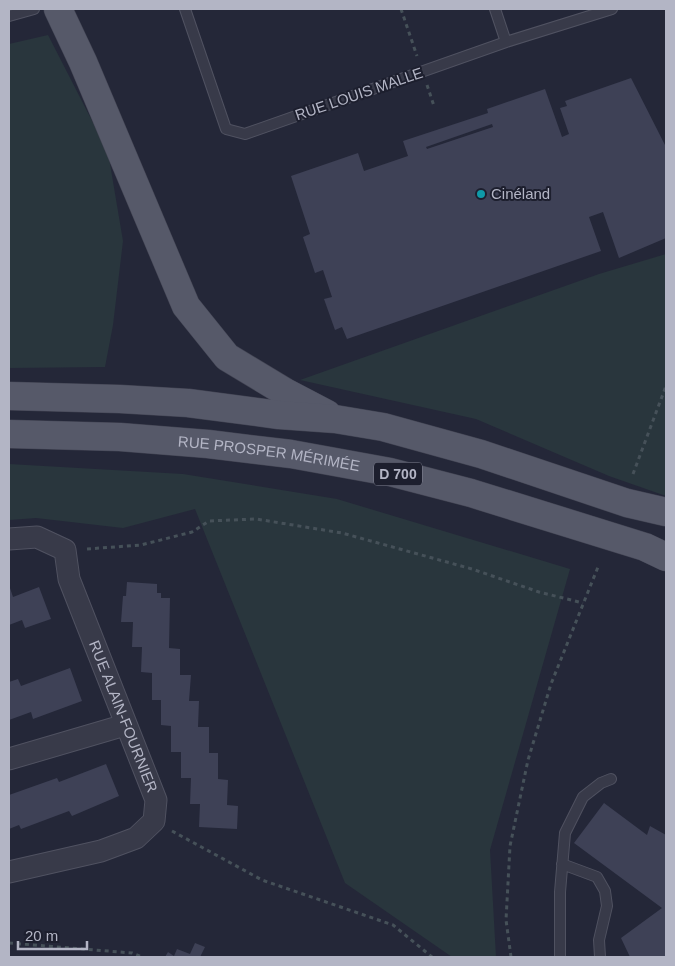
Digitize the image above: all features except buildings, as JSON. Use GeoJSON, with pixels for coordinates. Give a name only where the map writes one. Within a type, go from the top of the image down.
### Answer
{"type":"FeatureCollection","features":[{"type":"Feature","properties":{"kind":"main road"},"geometry":{"type":"LineString","coordinates":[[58,9],[87,72],[186,306],[227,357],[335,419]]}},
{"type":"Feature","properties":{"kind":"main road"},"geometry":{"type":"LineString","coordinates":[[9,396],[169,402],[280,415],[335,419],[383,427],[481,454],[627,503],[666,512]]}},
{"type":"Feature","properties":{"kind":"main road","name":"RUE PROSPER MÉRIMÉE"},"geometry":{"type":"LineString","coordinates":[[9,434],[120,437],[208,444],[291,454],[390,472],[471,493],[645,547],[666,557]]}},
{"type":"Feature","properties":{"kind":"street"},"geometry":{"type":"LineString","coordinates":[[9,539],[36,538],[65,550]]}},
{"type":"Feature","properties":{"kind":"street","name":"RUE ALAIN-FOURNIER"},"geometry":{"type":"LineString","coordinates":[[65,550],[69,579],[156,800],[154,821]]}},
{"type":"Feature","properties":{"kind":"street"},"geometry":{"type":"LineString","coordinates":[[9,759],[125,725]]}},
{"type":"Feature","properties":{"kind":"street"},"geometry":{"type":"LineString","coordinates":[[9,872],[101,852],[136,838],[154,821]]}},
{"type":"Feature","properties":{"kind":"lane"},"geometry":{"type":"LineString","coordinates":[[9,16],[34,9]]}},
{"type":"Feature","properties":{"kind":"lane","name":"RUE LOUIS MALLE"},"geometry":{"type":"LineString","coordinates":[[185,9],[226,129],[245,134],[506,42],[612,9]]}},
{"type":"Feature","properties":{"kind":"lane"},"geometry":{"type":"LineString","coordinates":[[495,9],[506,42]]}},
{"type":"Feature","properties":{"kind":"lane"},"geometry":{"type":"LineString","coordinates":[[560,957],[560,892],[565,833],[583,797],[601,783],[610,779]]}},
{"type":"Feature","properties":{"kind":"lane"},"geometry":{"type":"LineString","coordinates":[[562,864],[597,877],[604,891],[607,906],[599,940],[600,957]]}},
{"type":"Feature","properties":{"kind":"path"},"geometry":{"type":"LineString","coordinates":[[633,474],[666,386]]}},
{"type":"Feature","properties":{"kind":"path"},"geometry":{"type":"LineString","coordinates":[[65,550],[141,545],[192,532],[209,521],[256,519],[342,533],[472,569],[539,592],[583,603]]}},
{"type":"Feature","properties":{"kind":"path"},"geometry":{"type":"LineString","coordinates":[[511,957],[506,920],[510,846],[528,760],[551,684],[598,567]]}},
{"type":"Feature","properties":{"kind":"path"},"geometry":{"type":"LineString","coordinates":[[154,821],[262,880],[393,925],[432,957]]}},
{"type":"Feature","properties":{"kind":"path"},"geometry":{"type":"LineString","coordinates":[[9,943],[132,953],[142,957]]}},
{"type":"Feature","properties":{"kind":"shaded area"},"geometry":{"type":"Polygon","coordinates":[[[48,35],[108,152],[123,241],[113,325],[105,367],[9,368],[9,44],[48,35]]]}},
{"type":"Feature","properties":{"kind":"shaded area"},"geometry":{"type":"Polygon","coordinates":[[[666,254],[666,496],[609,476],[476,419],[300,380],[599,274],[666,254]]]}},
{"type":"Feature","properties":{"kind":"shaded area"},"geometry":{"type":"Polygon","coordinates":[[[9,464],[183,474],[337,499],[570,569],[490,850],[496,957],[452,957],[345,883],[195,509],[123,528],[36,518],[9,520],[9,464]]]}},
{"type":"Feature","properties":{"kind":"place","name":"Cinéland"},"geometry":{"type":"Point","coordinates":[481,194]}}]}
